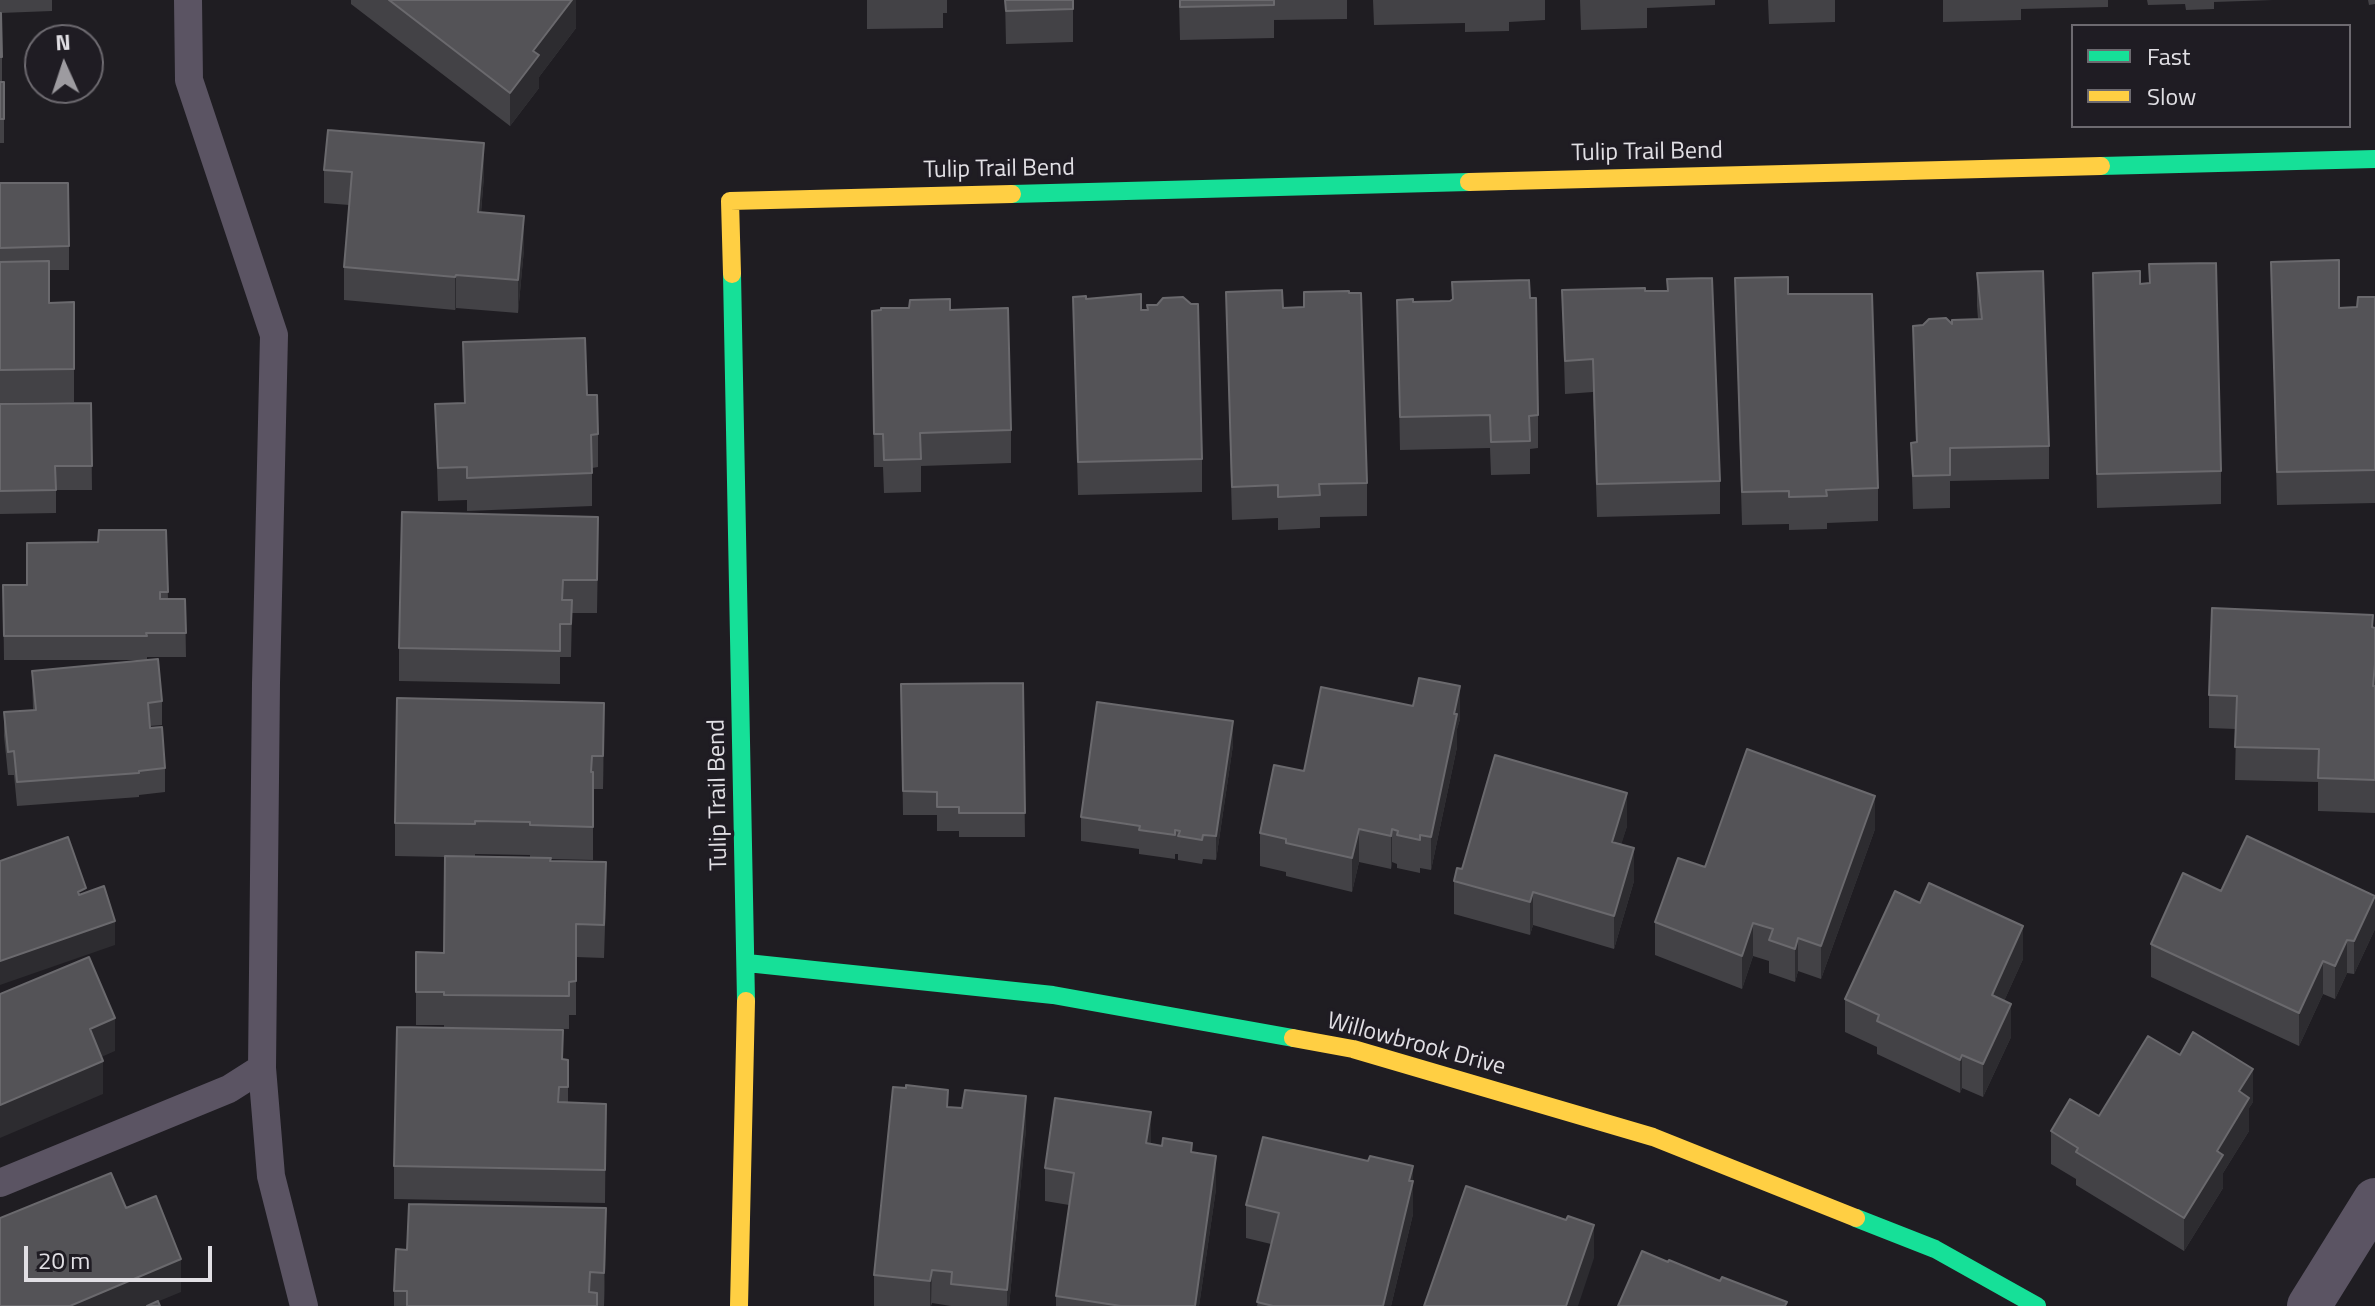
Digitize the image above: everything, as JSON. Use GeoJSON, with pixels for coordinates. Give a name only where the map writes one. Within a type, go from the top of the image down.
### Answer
{"type":"FeatureCollection","features":[{"type":"Feature","properties":{"kind":"street","name":"Tulip Trail Bend"},"geometry":{"type":"LineString","coordinates":[[739,1306],[747,963],[730,201],[2375,159]]}},
{"type":"Feature","properties":{"kind":"street","name":"Willowbrook Drive"},"geometry":{"type":"LineString","coordinates":[[747,963],[1053,995],[1353,1049],[1653,1137],[1935,1249],[2037,1306]]}},
{"type":"Feature","properties":{"kind":"street"},"geometry":{"type":"LineString","coordinates":[[2309,1306],[2375,1200]]}},
{"type":"Feature","properties":{"kind":"lane"},"geometry":{"type":"LineString","coordinates":[[188,0],[189,80],[274,335],[262,1068],[271,1176],[304,1306]]}},
{"type":"Feature","properties":{"kind":"lane"},"geometry":{"type":"LineString","coordinates":[[0,1183],[229,1089],[262,1068]]}},
{"type":"Feature","properties":{"kind":"building"},"geometry":{"type":"Polygon","coordinates":[[[389,0],[572,0],[533,51],[539,55],[510,93],[389,0]]]}},
{"type":"Feature","properties":{"kind":"building"},"geometry":{"type":"Polygon","coordinates":[[[1005,0],[1073,0],[1073,9],[1006,11],[1005,0]]]}},
{"type":"Feature","properties":{"kind":"building"},"geometry":{"type":"Polygon","coordinates":[[[1180,0],[1274,0],[1274,5],[1180,7],[1180,0]]]}},
{"type":"Feature","properties":{"kind":"building"},"geometry":{"type":"Polygon","coordinates":[[[1,13],[2,57],[0,57],[1,13]]]}},
{"type":"Feature","properties":{"kind":"building"},"geometry":{"type":"Polygon","coordinates":[[[0,82],[4,82],[4,119],[0,119],[0,82]]]}},
{"type":"Feature","properties":{"kind":"building"},"geometry":{"type":"Polygon","coordinates":[[[328,130],[484,143],[478,212],[524,216],[518,280],[344,267],[352,172],[324,170],[328,130]]]}},
{"type":"Feature","properties":{"kind":"building"},"geometry":{"type":"Polygon","coordinates":[[[0,183],[68,183],[69,246],[0,248],[0,183]]]}},
{"type":"Feature","properties":{"kind":"building"},"geometry":{"type":"Polygon","coordinates":[[[2339,260],[2339,308],[2357,307],[2358,297],[2375,297],[2375,470],[2277,472],[2271,262],[2339,260]]]}},
{"type":"Feature","properties":{"kind":"building"},"geometry":{"type":"Polygon","coordinates":[[[49,261],[49,303],[74,302],[74,369],[0,370],[0,262],[49,261]]]}},
{"type":"Feature","properties":{"kind":"building"},"geometry":{"type":"Polygon","coordinates":[[[2216,263],[2221,471],[2097,474],[2093,273],[2140,271],[2140,284],[2150,283],[2149,264],[2216,263]]]}},
{"type":"Feature","properties":{"kind":"building"},"geometry":{"type":"Polygon","coordinates":[[[2043,271],[2049,446],[1950,448],[1950,475],[1913,476],[1911,443],[1917,442],[1913,326],[1923,325],[1929,319],[1946,318],[1952,324],[1952,320],[1982,319],[1977,273],[2043,271]]]}},
{"type":"Feature","properties":{"kind":"building"},"geometry":{"type":"Polygon","coordinates":[[[1788,277],[1788,294],[1872,294],[1878,488],[1826,490],[1827,496],[1789,497],[1789,491],[1742,492],[1735,278],[1788,277]]]}},
{"type":"Feature","properties":{"kind":"building"},"geometry":{"type":"Polygon","coordinates":[[[1712,278],[1720,481],[1597,484],[1593,359],[1565,361],[1562,290],[1645,288],[1645,291],[1668,291],[1667,279],[1712,278]]]}},
{"type":"Feature","properties":{"kind":"building"},"geometry":{"type":"Polygon","coordinates":[[[1529,280],[1530,298],[1536,298],[1538,415],[1529,416],[1530,441],[1491,442],[1490,415],[1400,417],[1397,300],[1450,301],[1453,299],[1452,282],[1529,280]]]}},
{"type":"Feature","properties":{"kind":"building"},"geometry":{"type":"Polygon","coordinates":[[[1282,290],[1283,308],[1304,307],[1304,292],[1361,293],[1367,483],[1319,484],[1320,495],[1278,497],[1278,485],[1232,487],[1226,292],[1282,290]]]}},
{"type":"Feature","properties":{"kind":"building"},"geometry":{"type":"Polygon","coordinates":[[[1141,294],[1141,310],[1148,310],[1147,305],[1157,305],[1163,298],[1183,297],[1191,304],[1198,304],[1202,459],[1078,462],[1073,297],[1086,296],[1086,299],[1141,294]]]}},
{"type":"Feature","properties":{"kind":"building"},"geometry":{"type":"Polygon","coordinates":[[[950,299],[950,310],[1008,308],[1011,430],[920,433],[921,459],[884,460],[883,434],[874,434],[872,311],[909,308],[910,300],[950,299]]]}},
{"type":"Feature","properties":{"kind":"building"},"geometry":{"type":"Polygon","coordinates":[[[585,338],[587,395],[597,395],[598,434],[591,435],[592,473],[467,478],[467,467],[438,468],[435,404],[465,403],[463,342],[585,338]]]}},
{"type":"Feature","properties":{"kind":"building"},"geometry":{"type":"Polygon","coordinates":[[[91,403],[92,466],[55,466],[56,490],[0,491],[0,404],[91,403]]]}},
{"type":"Feature","properties":{"kind":"building"},"geometry":{"type":"Polygon","coordinates":[[[402,512],[598,517],[597,580],[563,580],[562,600],[572,600],[571,624],[560,624],[560,651],[399,648],[402,512]]]}},
{"type":"Feature","properties":{"kind":"building"},"geometry":{"type":"Polygon","coordinates":[[[99,530],[166,530],[168,592],[160,592],[160,599],[185,599],[186,633],[4,636],[3,585],[27,585],[27,543],[98,542],[99,530]]]}},
{"type":"Feature","properties":{"kind":"building"},"geometry":{"type":"Polygon","coordinates":[[[2212,608],[2373,615],[2375,780],[2318,778],[2319,749],[2235,747],[2237,696],[2209,695],[2212,608]]]}},
{"type":"Feature","properties":{"kind":"building"},"geometry":{"type":"Polygon","coordinates":[[[158,659],[162,701],[148,703],[150,728],[162,727],[165,768],[139,773],[17,782],[14,751],[8,752],[4,712],[36,710],[32,671],[158,659]]]}},
{"type":"Feature","properties":{"kind":"building"},"geometry":{"type":"Polygon","coordinates":[[[1419,678],[1460,686],[1431,837],[1420,835],[1420,840],[1397,835],[1398,831],[1392,829],[1391,836],[1359,829],[1352,858],[1286,843],[1286,839],[1260,833],[1274,765],[1304,771],[1321,687],[1413,706],[1419,678]]]}},
{"type":"Feature","properties":{"kind":"building"},"geometry":{"type":"Polygon","coordinates":[[[1023,683],[1025,813],[959,813],[959,807],[937,807],[937,792],[903,791],[901,684],[1023,683]]]}},
{"type":"Feature","properties":{"kind":"building"},"geometry":{"type":"Polygon","coordinates":[[[397,698],[604,703],[603,756],[592,756],[593,827],[530,825],[530,822],[395,823],[397,698]]]}},
{"type":"Feature","properties":{"kind":"building"},"geometry":{"type":"Polygon","coordinates":[[[1097,702],[1233,721],[1216,836],[1203,835],[1202,840],[1178,836],[1180,831],[1175,830],[1175,835],[1081,817],[1097,702]]]}},
{"type":"Feature","properties":{"kind":"building"},"geometry":{"type":"Polygon","coordinates":[[[1747,749],[1875,796],[1821,946],[1798,938],[1795,949],[1769,940],[1773,929],[1753,923],[1742,956],[1655,922],[1678,858],[1705,867],[1747,749]]]}},
{"type":"Feature","properties":{"kind":"building"},"geometry":{"type":"Polygon","coordinates":[[[1495,755],[1627,793],[1612,842],[1634,848],[1614,916],[1533,892],[1530,902],[1454,881],[1457,868],[1462,869],[1495,755]]]}},
{"type":"Feature","properties":{"kind":"building"},"geometry":{"type":"Polygon","coordinates":[[[2247,836],[2375,896],[2354,941],[2347,940],[2335,966],[2323,961],[2299,1013],[2151,944],[2183,873],[2221,891],[2247,836]]]}},
{"type":"Feature","properties":{"kind":"building"},"geometry":{"type":"Polygon","coordinates":[[[68,837],[86,888],[78,892],[79,895],[104,886],[115,921],[0,961],[0,861],[68,837]]]}},
{"type":"Feature","properties":{"kind":"building"},"geometry":{"type":"Polygon","coordinates":[[[445,856],[606,862],[604,925],[576,924],[576,981],[569,982],[569,996],[416,992],[416,952],[444,953],[445,856]]]}},
{"type":"Feature","properties":{"kind":"building"},"geometry":{"type":"Polygon","coordinates":[[[1929,883],[2023,926],[1992,995],[2011,1004],[1983,1064],[1962,1055],[1960,1060],[1877,1021],[1879,1015],[1845,999],[1895,891],[1920,903],[1929,883]]]}},
{"type":"Feature","properties":{"kind":"building"},"geometry":{"type":"Polygon","coordinates":[[[89,957],[115,1018],[90,1029],[103,1061],[0,1105],[0,994],[89,957]]]}},
{"type":"Feature","properties":{"kind":"building"},"geometry":{"type":"Polygon","coordinates":[[[397,1027],[563,1030],[562,1059],[568,1060],[568,1087],[559,1087],[558,1102],[606,1104],[605,1170],[394,1166],[397,1027]]]}},
{"type":"Feature","properties":{"kind":"building"},"geometry":{"type":"Polygon","coordinates":[[[2193,1032],[2253,1069],[2239,1091],[2249,1098],[2217,1151],[2223,1155],[2184,1218],[2076,1152],[2078,1148],[2051,1131],[2070,1099],[2099,1116],[2148,1036],[2180,1055],[2193,1032]]]}},
{"type":"Feature","properties":{"kind":"building"},"geometry":{"type":"Polygon","coordinates":[[[906,1085],[948,1090],[947,1107],[962,1108],[965,1090],[1026,1096],[1007,1290],[951,1284],[952,1272],[932,1270],[930,1281],[874,1275],[893,1087],[906,1088],[906,1085]]]}},
{"type":"Feature","properties":{"kind":"building"},"geometry":{"type":"Polygon","coordinates":[[[1055,1098],[1151,1112],[1146,1143],[1162,1146],[1163,1138],[1192,1143],[1191,1152],[1216,1156],[1195,1306],[1121,1306],[1056,1296],[1074,1173],[1045,1168],[1055,1098]]]}},
{"type":"Feature","properties":{"kind":"building"},"geometry":{"type":"Polygon","coordinates":[[[1263,1137],[1368,1161],[1370,1156],[1413,1166],[1409,1181],[1413,1181],[1383,1306],[1273,1306],[1257,1302],[1279,1213],[1246,1205],[1263,1137]]]}},
{"type":"Feature","properties":{"kind":"building"},"geometry":{"type":"Polygon","coordinates":[[[111,1173],[126,1208],[156,1196],[181,1259],[70,1306],[0,1306],[0,1218],[111,1173]]]}},
{"type":"Feature","properties":{"kind":"building"},"geometry":{"type":"Polygon","coordinates":[[[1466,1186],[1566,1220],[1568,1216],[1594,1225],[1566,1306],[1424,1306],[1466,1186]]]}},
{"type":"Feature","properties":{"kind":"building"},"geometry":{"type":"Polygon","coordinates":[[[409,1204],[606,1208],[604,1273],[590,1272],[589,1292],[597,1293],[597,1306],[407,1306],[407,1291],[394,1291],[396,1249],[407,1250],[409,1204]]]}},
{"type":"Feature","properties":{"kind":"building"},"geometry":{"type":"Polygon","coordinates":[[[1642,1251],[1720,1281],[1722,1277],[1787,1302],[1785,1306],[1618,1306],[1642,1251]]]}},
{"type":"Feature","properties":{"kind":"traffic: fast"},"geometry":{"type":"LineString","coordinates":[[2101,166],[2375,159]]}},
{"type":"Feature","properties":{"kind":"traffic: fast"},"geometry":{"type":"LineString","coordinates":[[1012,194],[1469,182]]}},
{"type":"Feature","properties":{"kind":"traffic: fast"},"geometry":{"type":"LineString","coordinates":[[732,274],[746,1001]]}},
{"type":"Feature","properties":{"kind":"traffic: fast"},"geometry":{"type":"LineString","coordinates":[[747,963],[1053,995],[1293,1038]]}},
{"type":"Feature","properties":{"kind":"traffic: fast"},"geometry":{"type":"LineString","coordinates":[[1856,1218],[1935,1249],[2037,1306]]}},
{"type":"Feature","properties":{"kind":"traffic: slow"},"geometry":{"type":"LineString","coordinates":[[1469,182],[2101,166]]}},
{"type":"Feature","properties":{"kind":"traffic: slow"},"geometry":{"type":"LineString","coordinates":[[732,274],[730,201],[1012,194]]}},
{"type":"Feature","properties":{"kind":"traffic: slow"},"geometry":{"type":"LineString","coordinates":[[739,1306],[746,1001]]}},
{"type":"Feature","properties":{"kind":"traffic: slow"},"geometry":{"type":"LineString","coordinates":[[1293,1038],[1353,1049],[1653,1137],[1856,1218]]}}]}
